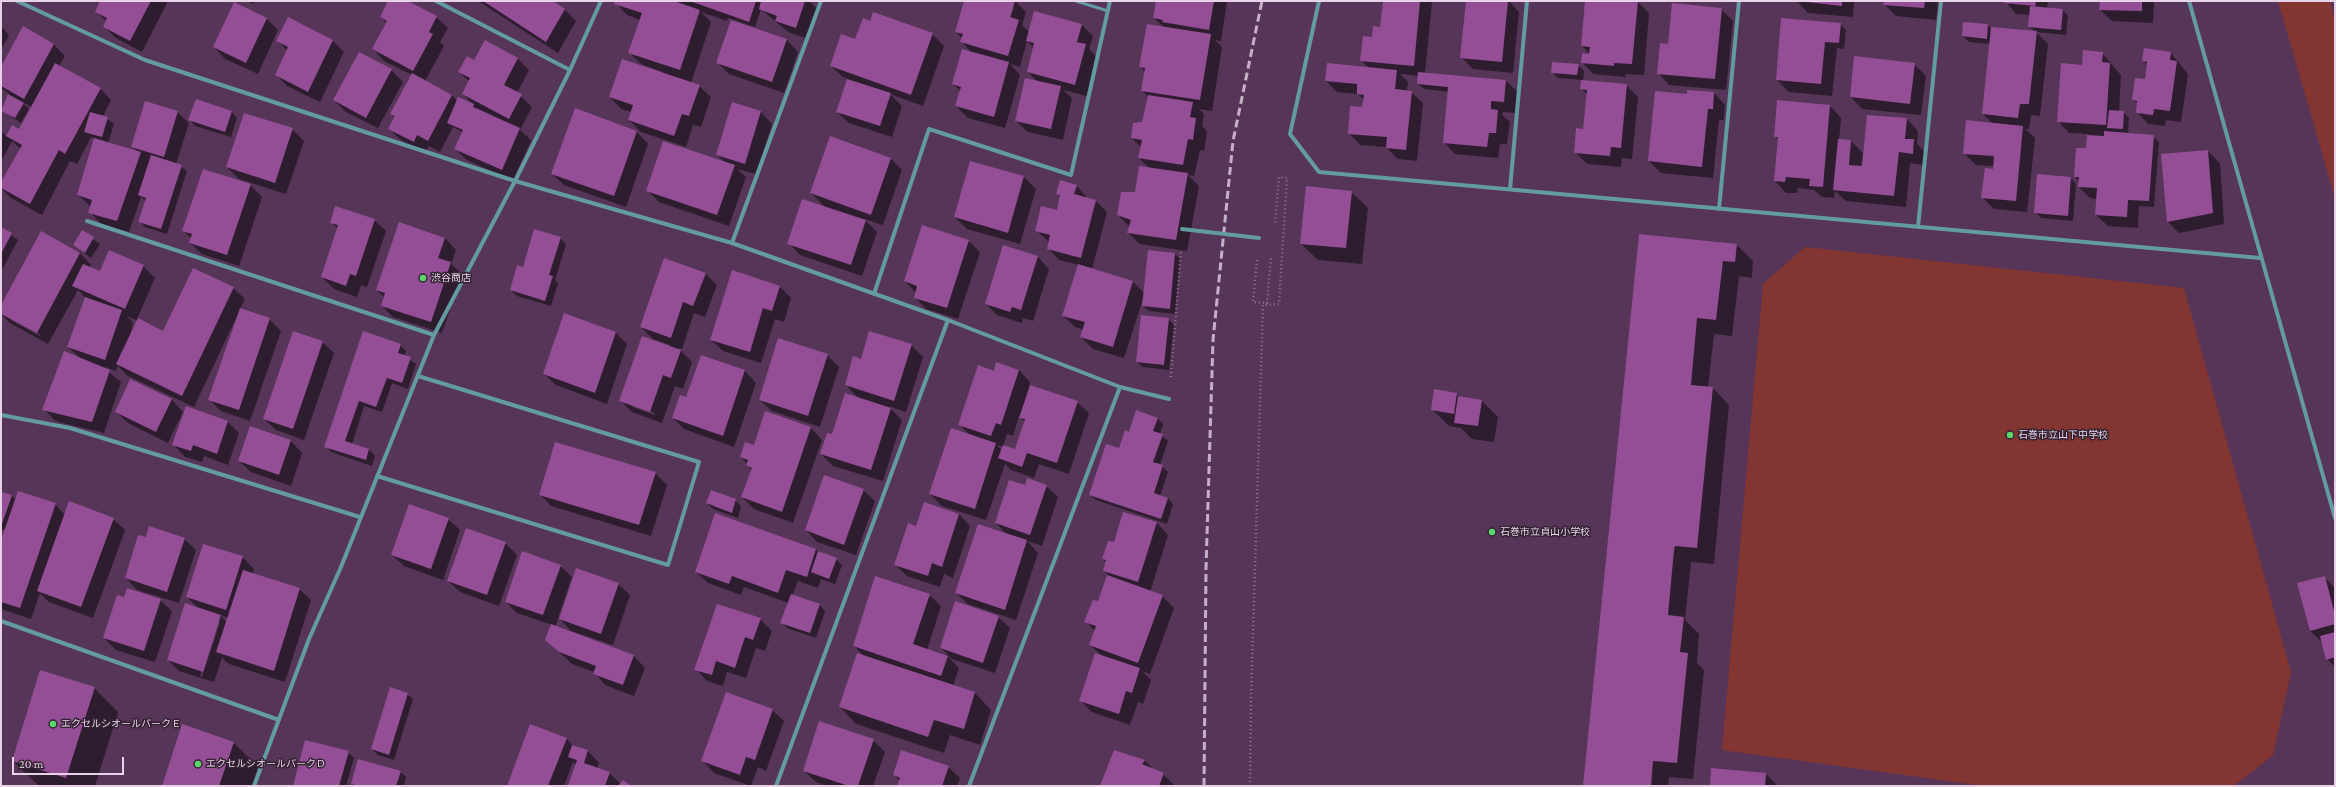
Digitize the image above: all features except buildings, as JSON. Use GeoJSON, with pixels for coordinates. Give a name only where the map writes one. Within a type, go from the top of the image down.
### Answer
{"type":"FeatureCollection","features":[{"type":"Feature","properties":{"kind":"street"},"geometry":{"type":"LineString","coordinates":[[17,1],[145,60],[515,181],[732,243],[948,320],[1120,387],[1169,399]]}},
{"type":"Feature","properties":{"kind":"street"},"geometry":{"type":"LineString","coordinates":[[436,1],[570,70]]}},
{"type":"Feature","properties":{"kind":"street"},"geometry":{"type":"LineString","coordinates":[[254,786],[309,639],[434,335],[515,181],[570,70],[600,1]]}},
{"type":"Feature","properties":{"kind":"street"},"geometry":{"type":"LineString","coordinates":[[732,243],[821,1]]}},
{"type":"Feature","properties":{"kind":"street"},"geometry":{"type":"LineString","coordinates":[[874,294],[930,129],[1071,175],[1110,1]]}},
{"type":"Feature","properties":{"kind":"street"},"geometry":{"type":"LineString","coordinates":[[1319,1],[1290,134],[1319,172],[2260,258]]}},
{"type":"Feature","properties":{"kind":"street"},"geometry":{"type":"LineString","coordinates":[[1510,189],[1528,1]]}},
{"type":"Feature","properties":{"kind":"street"},"geometry":{"type":"LineString","coordinates":[[1719,209],[1739,1]]}},
{"type":"Feature","properties":{"kind":"street"},"geometry":{"type":"LineString","coordinates":[[1918,226],[1941,1]]}},
{"type":"Feature","properties":{"kind":"street"},"geometry":{"type":"LineString","coordinates":[[2189,1],[2260,258],[2335,518]]}},
{"type":"Feature","properties":{"kind":"street"},"geometry":{"type":"LineString","coordinates":[[87,221],[434,335]]}},
{"type":"Feature","properties":{"kind":"street"},"geometry":{"type":"LineString","coordinates":[[1182,229],[1259,238]]}},
{"type":"Feature","properties":{"kind":"street"},"geometry":{"type":"LineString","coordinates":[[776,786],[948,320]]}},
{"type":"Feature","properties":{"kind":"street"},"geometry":{"type":"LineString","coordinates":[[377,476],[668,565],[699,462],[418,376]]}},
{"type":"Feature","properties":{"kind":"street"},"geometry":{"type":"LineString","coordinates":[[969,786],[1120,387]]}},
{"type":"Feature","properties":{"kind":"street"},"geometry":{"type":"LineString","coordinates":[[1,415],[70,428],[360,516]]}},
{"type":"Feature","properties":{"kind":"street"},"geometry":{"type":"LineString","coordinates":[[1,621],[279,720]]}},
{"type":"Feature","properties":{"kind":"lane"},"geometry":{"type":"LineString","coordinates":[[1076,1],[1108,11]]}},
{"type":"Feature","properties":{"kind":"path"},"geometry":{"type":"LineString","coordinates":[[1250,786],[1251,690],[1263,305],[1279,304],[1287,178],[1279,177]]}},
{"type":"Feature","properties":{"kind":"path"},"geometry":{"type":"LineString","coordinates":[[1169,399],[1182,229]]}},
{"type":"Feature","properties":{"kind":"shaded area"},"geometry":{"type":"Polygon","coordinates":[[[2278,1],[2330,1],[2335,20],[2335,198],[2278,1]]]}},
{"type":"Feature","properties":{"kind":"shaded area","name":"石巻市立山下中学校"},"geometry":{"type":"Polygon","coordinates":[[[1805,247],[2184,288],[2291,672],[2273,755],[2234,786],[1984,786],[1722,750],[1763,284],[1805,247]]]}},
{"type":"Feature","properties":{"kind":"railway"},"geometry":{"type":"LineString","coordinates":[[1204,786],[1206,568],[1213,340],[1233,141],[1262,1]]}},
{"type":"Feature","properties":{"kind":"place","name":"渋谷商店"},"geometry":{"type":"Point","coordinates":[423,278]}},
{"type":"Feature","properties":{"kind":"place","name":"石巻市立山下中学校"},"geometry":{"type":"Point","coordinates":[2010,435]}},
{"type":"Feature","properties":{"kind":"place","name":"石巻市立貞山小学校"},"geometry":{"type":"Point","coordinates":[1492,532]}},
{"type":"Feature","properties":{"kind":"place","name":"エクセルシオールパークＥ"},"geometry":{"type":"Point","coordinates":[53,724]}},
{"type":"Feature","properties":{"kind":"place","name":"エクセルシオールパークＤ"},"geometry":{"type":"Point","coordinates":[198,764]}}]}
